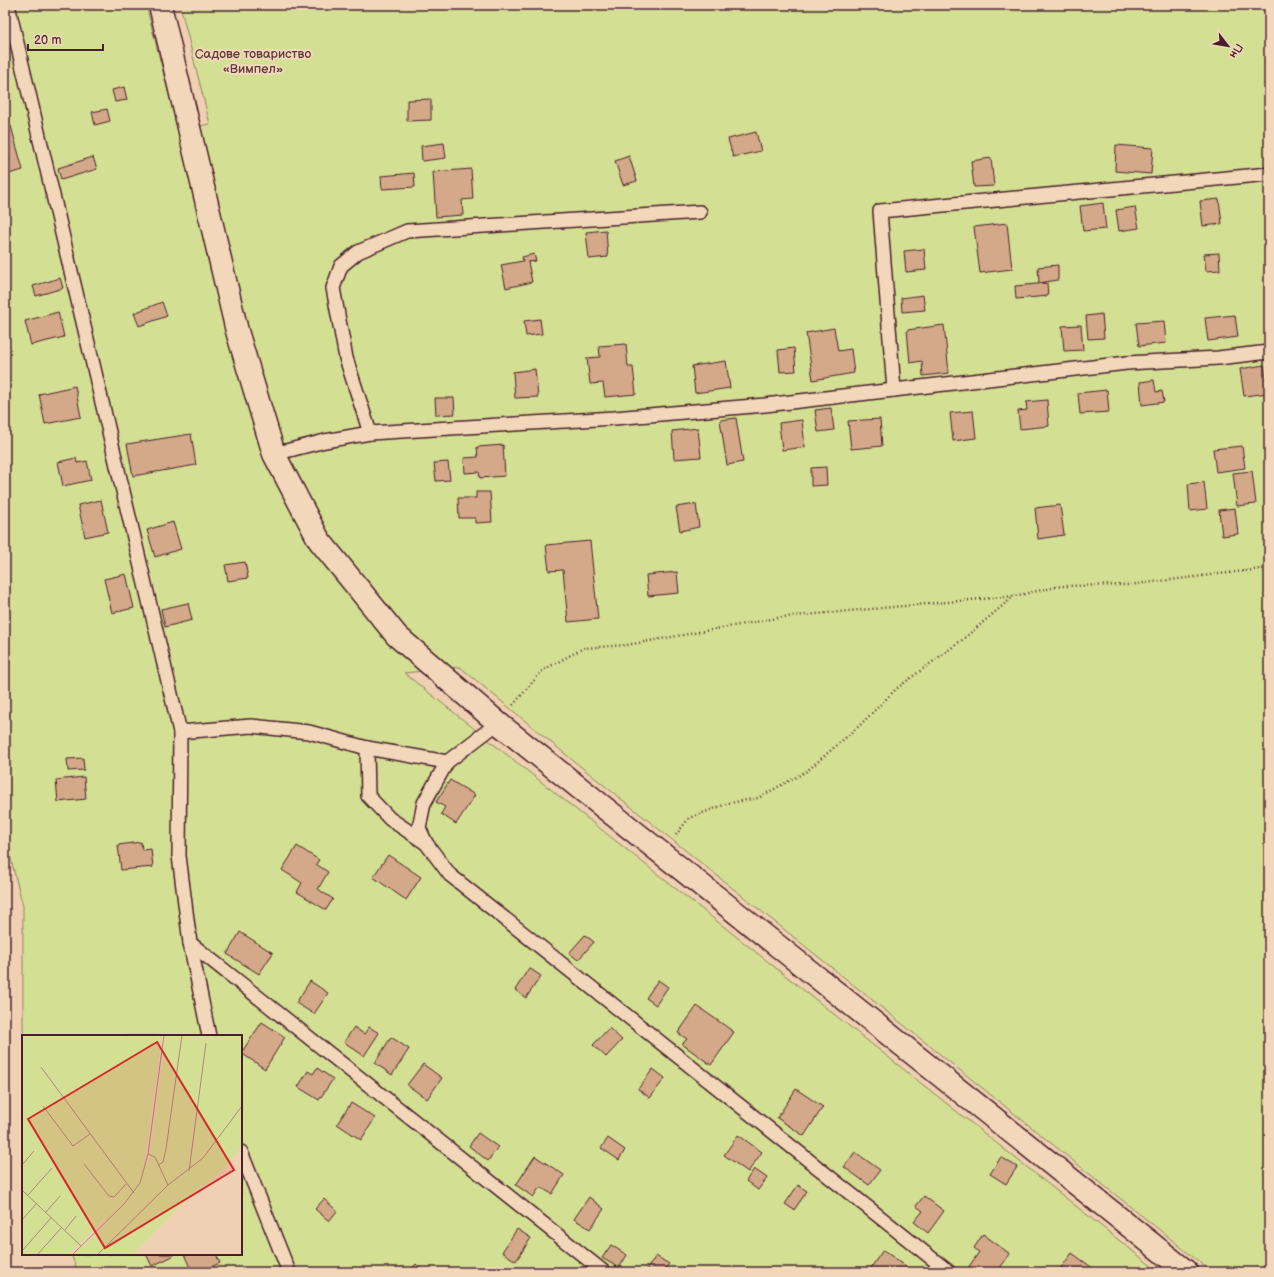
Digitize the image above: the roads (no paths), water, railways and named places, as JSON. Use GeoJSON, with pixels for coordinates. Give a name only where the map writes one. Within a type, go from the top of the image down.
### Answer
{"type":"FeatureCollection","features":[{"type":"Feature","properties":{"kind":"street"},"geometry":{"type":"LineString","coordinates":[[160,5],[237,331],[274,454],[319,540],[397,636],[498,722],[1187,1272]]}},
{"type":"Feature","properties":{"kind":"lane"},"geometry":{"type":"LineString","coordinates":[[8,5],[180,732],[179,856],[190,942],[208,1035]]}},
{"type":"Feature","properties":{"kind":"lane"},"geometry":{"type":"LineString","coordinates":[[894,390],[880,211],[1269,174]]}},
{"type":"Feature","properties":{"kind":"lane"},"geometry":{"type":"LineString","coordinates":[[370,433],[346,358],[333,288],[342,266],[358,252],[407,231],[700,212]]}},
{"type":"Feature","properties":{"kind":"lane"},"geometry":{"type":"LineString","coordinates":[[274,454],[325,441],[370,433],[614,418],[765,405],[1127,363],[1218,358],[1269,352]]}},
{"type":"Feature","properties":{"kind":"lane"},"geometry":{"type":"LineString","coordinates":[[498,722],[447,762],[424,803],[419,828],[426,843],[450,875],[949,1272]]}},
{"type":"Feature","properties":{"kind":"lane"},"geometry":{"type":"LineString","coordinates":[[180,732],[251,726],[309,732],[367,748],[447,762]]}},
{"type":"Feature","properties":{"kind":"lane"},"geometry":{"type":"LineString","coordinates":[[367,748],[368,796],[390,819],[426,843]]}},
{"type":"Feature","properties":{"kind":"lane"},"geometry":{"type":"LineString","coordinates":[[190,942],[604,1272]]}},
{"type":"Feature","properties":{"kind":"lane"},"geometry":{"type":"LineString","coordinates":[[242,1154],[289,1272]]}},
{"type":"Feature","properties":{"kind":"park label","name":"Садове товариство «Вимпел»"},"geometry":{"type":"Point","coordinates":[253,62]}}]}
